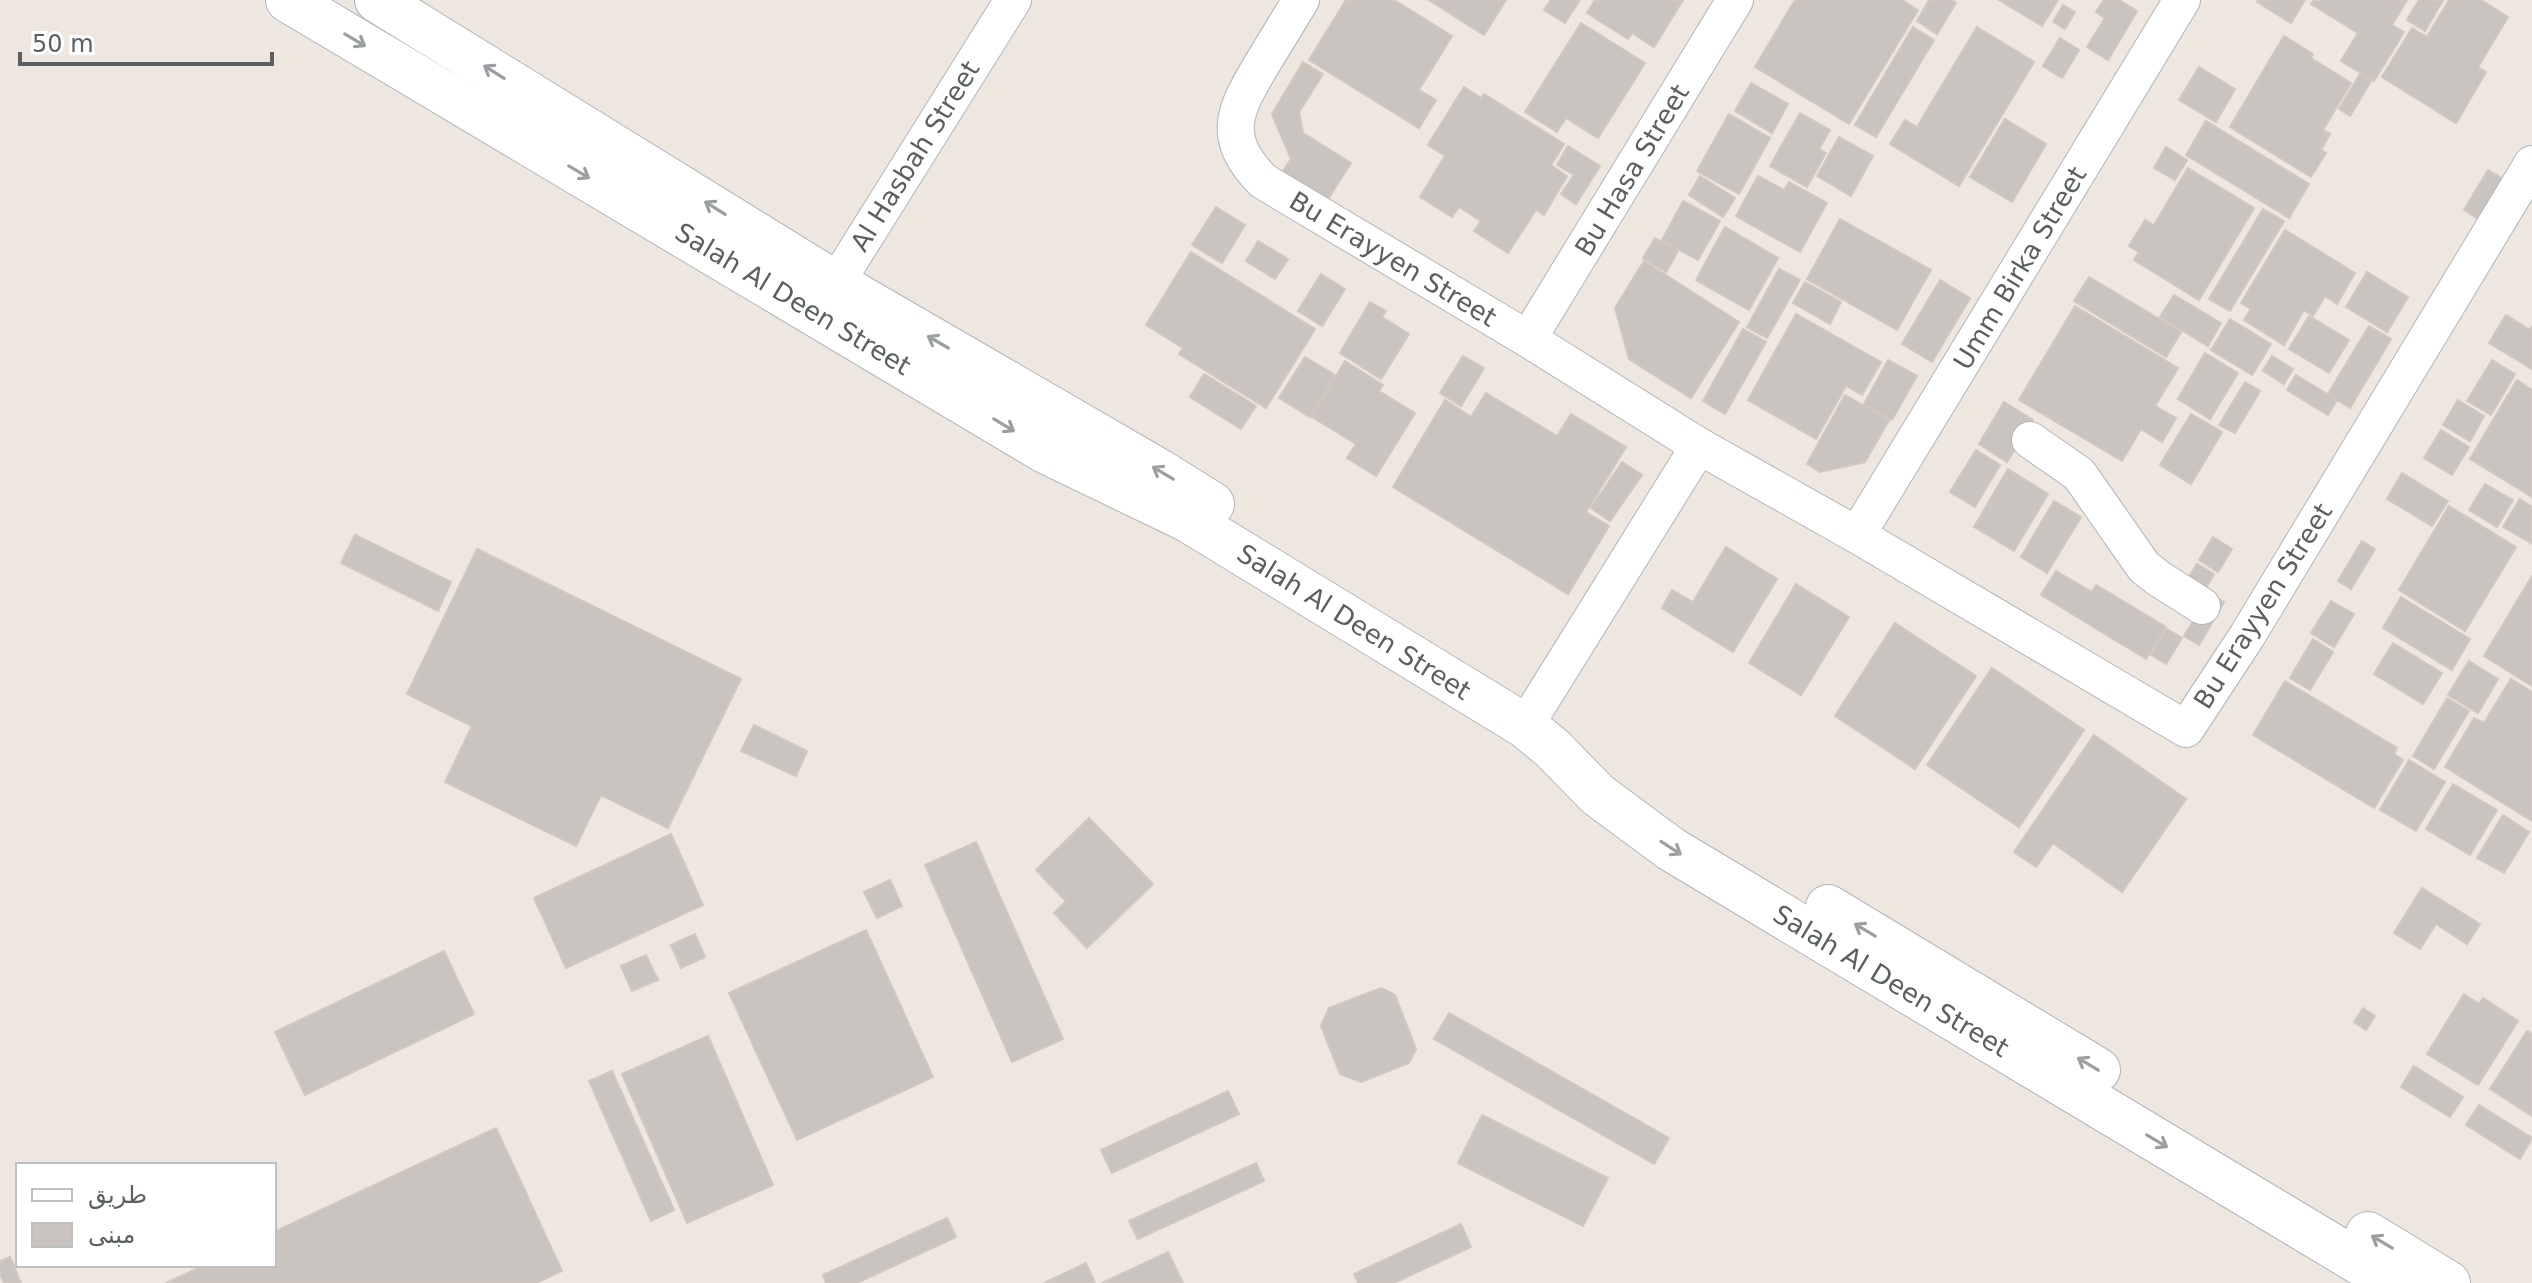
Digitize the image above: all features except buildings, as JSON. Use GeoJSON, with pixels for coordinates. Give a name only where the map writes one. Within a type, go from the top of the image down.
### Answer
{"type":"FeatureCollection","features":[{"type":"Feature","properties":{"kind":"street","name":"Salah Al Deen Street"},"geometry":{"type":"LineString","coordinates":[[288,0],[826,298],[1159,471],[1684,822],[1969,991],[2448,1283]]}},
{"type":"Feature","properties":{"kind":"street","name":"Salah Al Deen Street"},"geometry":{"type":"LineString","coordinates":[[377,0],[826,298]]}},
{"type":"Feature","properties":{"kind":"street","name":"Al Hasbah Street"},"geometry":{"type":"LineString","coordinates":[[826,298],[1013,0]]}},
{"type":"Feature","properties":{"kind":"street","name":"Bu Erayyen Street"},"geometry":{"type":"LineString","coordinates":[[1301,0],[1242,97],[1236,119],[1237,143],[1246,164],[1263,181],[1528,339],[1699,446],[1857,535],[2186,729],[2247,636],[2532,164]]}},
{"type":"Feature","properties":{"kind":"street","name":"Bu Hasa Street"},"geometry":{"type":"LineString","coordinates":[[1528,339],[1735,0]]}},
{"type":"Feature","properties":{"kind":"street","name":"Umm Birka Street"},"geometry":{"type":"LineString","coordinates":[[1857,535],[2182,0]]}},
{"type":"Feature","properties":{"kind":"street"},"geometry":{"type":"LineString","coordinates":[[2030,440],[2079,474],[2144,567],[2247,636]]}},
{"type":"Feature","properties":{"kind":"street"},"geometry":{"type":"LineString","coordinates":[[1531,718],[1699,446]]}},
{"type":"Feature","properties":{"kind":"street","name":"Salah Al Deen Street"},"geometry":{"type":"LineString","coordinates":[[1531,718],[1552,748],[1598,795],[1671,849],[2394,1283]]}}]}
